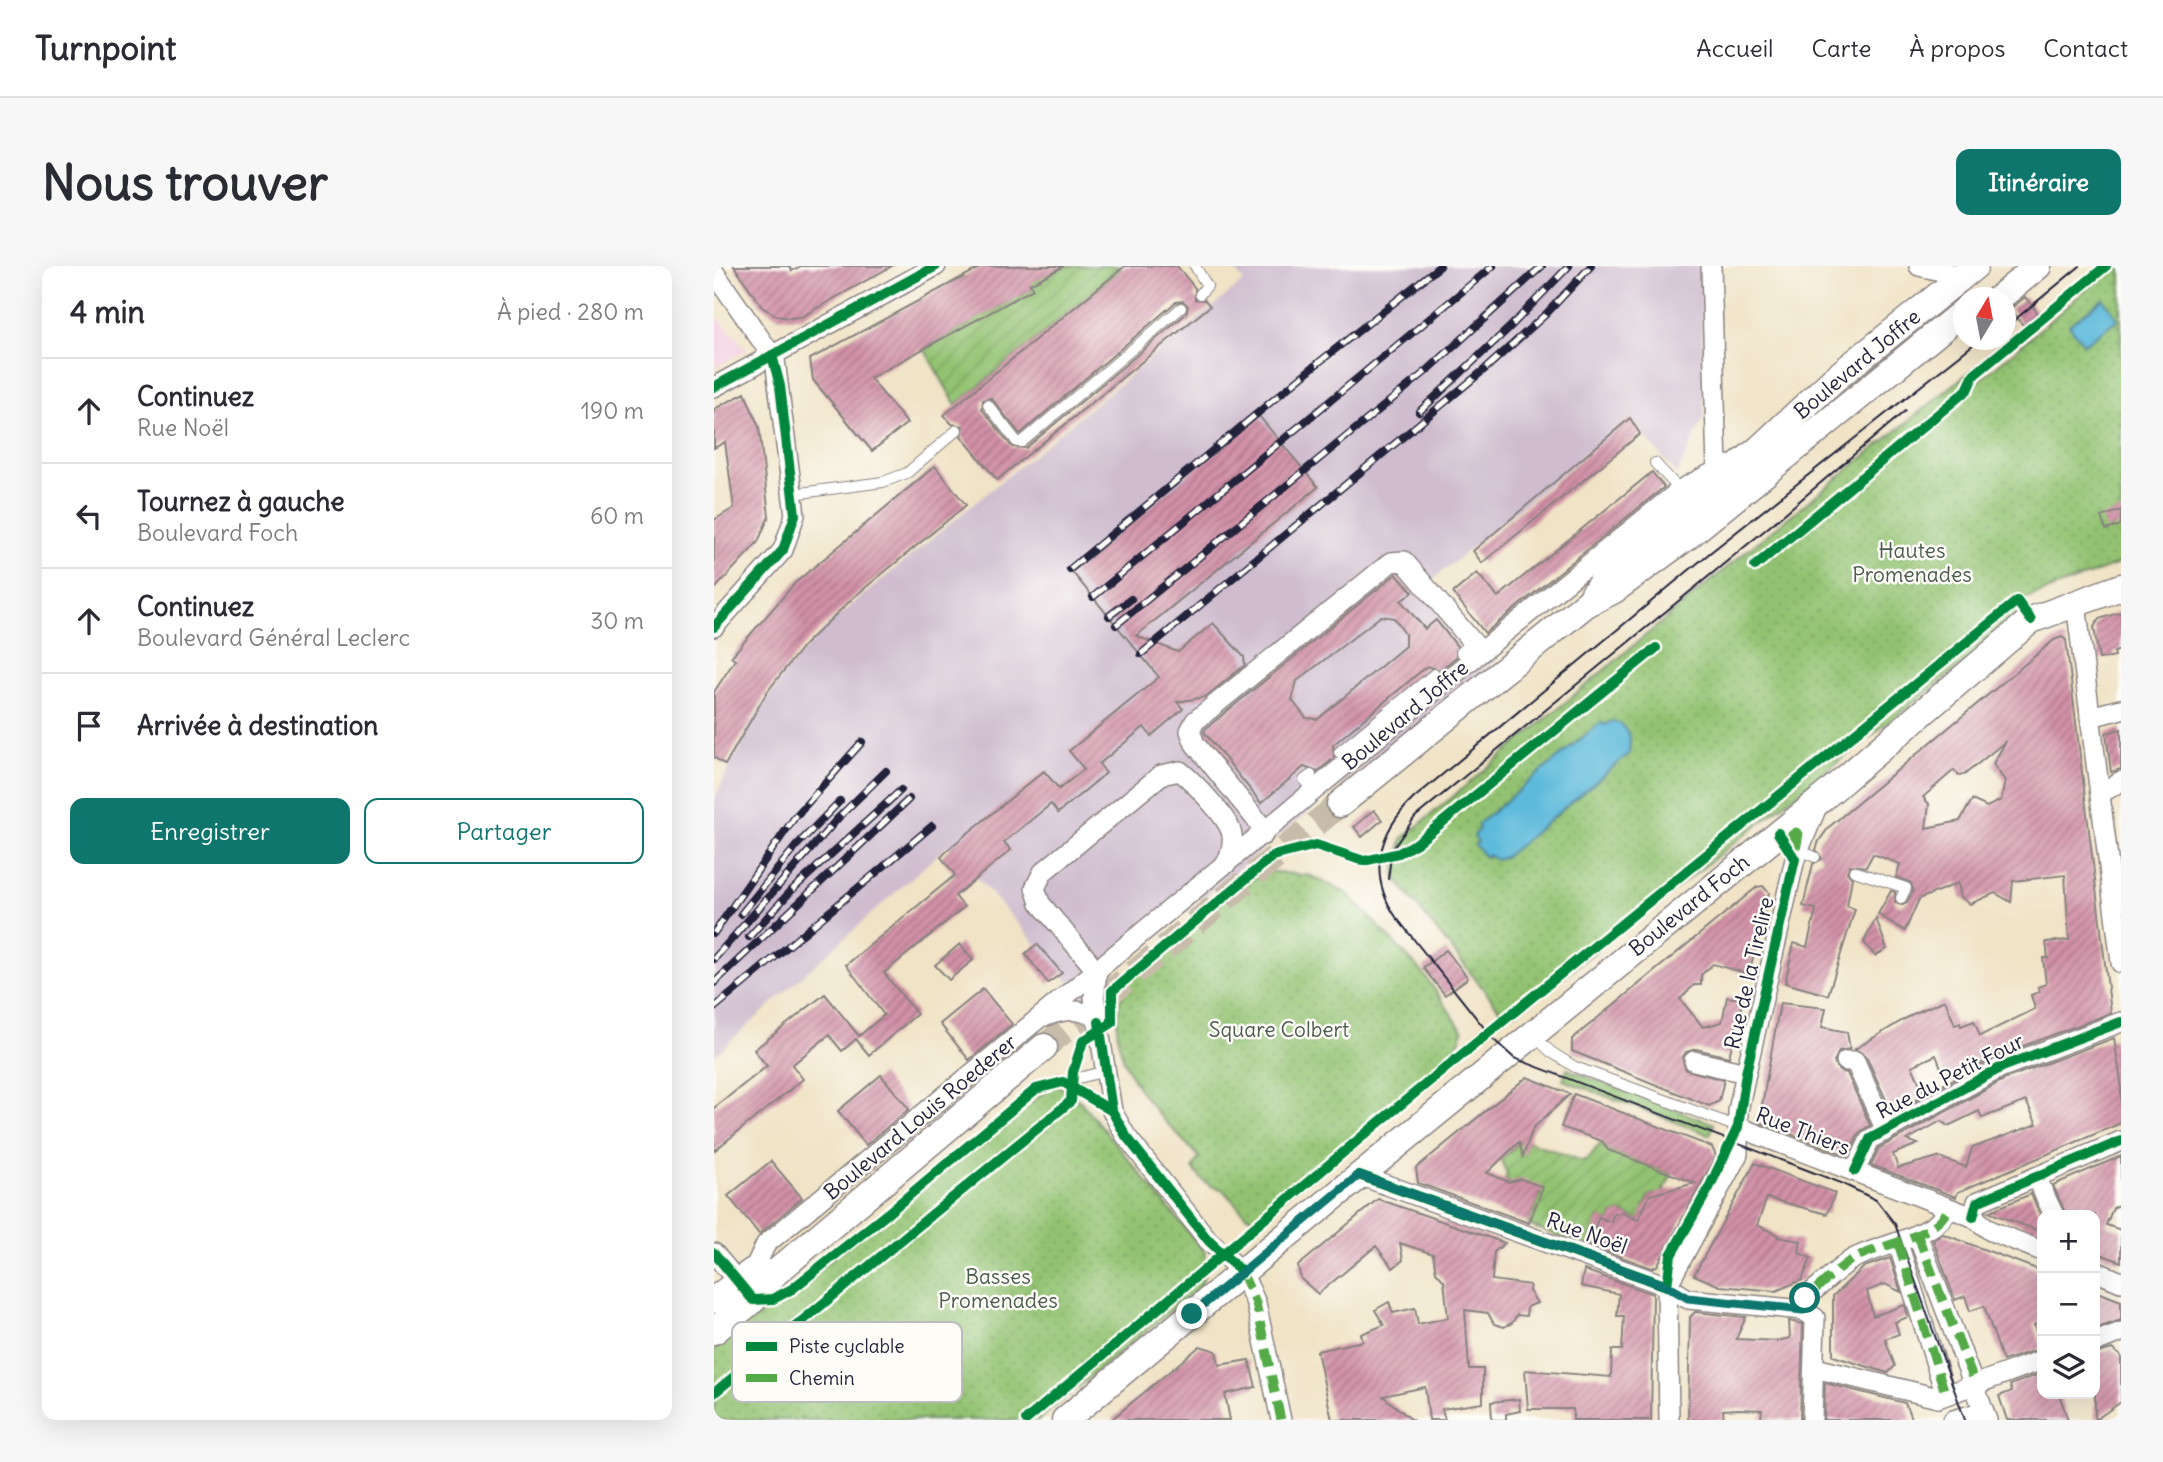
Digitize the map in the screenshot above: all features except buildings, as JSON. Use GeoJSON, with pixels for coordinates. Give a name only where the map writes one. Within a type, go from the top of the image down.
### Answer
{"type":"FeatureCollection","features":[{"type":"Feature","properties":{"kind":"main road"},"geometry":{"type":"LineString","coordinates":[[1992,287],[2016,266]]}},
{"type":"Feature","properties":{"kind":"main road"},"geometry":{"type":"LineString","coordinates":[[2012,287],[2038,266]]}},
{"type":"Feature","properties":{"kind":"main road","name":"Boulevard Joffre"},"geometry":{"type":"LineString","coordinates":[[1586,604],[1606,574],[1759,449],[1833,380],[1969,271]]}},
{"type":"Feature","properties":{"kind":"main road"},"geometry":{"type":"LineString","coordinates":[[1936,335],[1953,320]]}},
{"type":"Feature","properties":{"kind":"main road"},"geometry":{"type":"LineString","coordinates":[[1936,335],[1953,327]]}},
{"type":"Feature","properties":{"kind":"main road","name":"Boulevard Joffre"},"geometry":{"type":"LineString","coordinates":[[1340,804],[1586,604],[1614,590],[1688,536],[1936,335]]}},
{"type":"Feature","properties":{"kind":"main road","name":"Boulevard Foch"},"geometry":{"type":"LineString","coordinates":[[1065,1420],[1359,1175],[1819,801],[2031,620],[2121,587]]}},
{"type":"Feature","properties":{"kind":"main road","name":"Boulevard Louis Roederer"},"geometry":{"type":"LineString","coordinates":[[714,1331],[754,1282],[1044,1047]]}},
{"type":"Feature","properties":{"kind":"main road","name":"Boulevard Louis Roederer"},"geometry":{"type":"LineString","coordinates":[[714,1300],[754,1282]]}},
{"type":"Feature","properties":{"kind":"street"},"geometry":{"type":"LineString","coordinates":[[714,387],[936,266]]}},
{"type":"Feature","properties":{"kind":"street"},"geometry":{"type":"LineString","coordinates":[[1711,266],[1717,469]]}},
{"type":"Feature","properties":{"kind":"street"},"geometry":{"type":"LineString","coordinates":[[1919,266],[1969,271]]}},
{"type":"Feature","properties":{"kind":"street"},"geometry":{"type":"LineString","coordinates":[[714,272],[772,355],[780,386],[795,515],[783,550],[714,627]]}},
{"type":"Feature","properties":{"kind":"street"},"geometry":{"type":"LineString","coordinates":[[1472,649],[1680,490],[1759,449]]}},
{"type":"Feature","properties":{"kind":"street","name":"Boulevard Joffre"},"geometry":{"type":"LineString","coordinates":[[1097,971],[1263,835],[1312,783],[1472,649],[1406,573],[1405,561],[1391,562],[1195,721],[1190,731],[1195,744],[1259,822],[1263,835]]}},
{"type":"Feature","properties":{"kind":"street"},"geometry":{"type":"LineString","coordinates":[[2076,603],[2121,963]]}},
{"type":"Feature","properties":{"kind":"street"},"geometry":{"type":"LineString","coordinates":[[2090,717],[2121,709]]}},
{"type":"Feature","properties":{"kind":"street"},"geometry":{"type":"LineString","coordinates":[[1226,864],[1232,848],[1231,831],[1194,783],[1180,771],[1161,775],[1043,872],[1035,888],[1040,903],[1097,971],[1094,998],[1112,1111],[1126,1136],[1209,1240],[1242,1272],[1256,1303],[1281,1420]]}},
{"type":"Feature","properties":{"kind":"street"},"geometry":{"type":"LineString","coordinates":[[2100,794],[2121,781]]}},
{"type":"Feature","properties":{"kind":"street","name":"Rue de la Tirelire"},"geometry":{"type":"LineString","coordinates":[[1667,1286],[1738,1154],[1738,1127],[1746,1073],[1819,801]]}},
{"type":"Feature","properties":{"kind":"street"},"geometry":{"type":"LineString","coordinates":[[1778,832],[1803,855]]}},
{"type":"Feature","properties":{"kind":"street","name":"Boulevard Louis Roederer"},"geometry":{"type":"LineString","coordinates":[[754,1282],[766,1244],[1097,971]]}},
{"type":"Feature","properties":{"kind":"street"},"geometry":{"type":"LineString","coordinates":[[1039,1018],[1062,1011],[1082,1010],[1098,1018]]}},
{"type":"Feature","properties":{"kind":"street","name":"Rue du Petit Four"},"geometry":{"type":"LineString","coordinates":[[1855,1171],[1870,1139],[1885,1130],[2002,1067],[2121,1022]]}},
{"type":"Feature","properties":{"kind":"street"},"geometry":{"type":"LineString","coordinates":[[1694,1061],[1746,1073]]}},
{"type":"Feature","properties":{"kind":"street"},"geometry":{"type":"LineString","coordinates":[[1846,1061],[1855,1061],[1885,1130]]}},
{"type":"Feature","properties":{"kind":"street","name":"Rue Thiers"},"geometry":{"type":"LineString","coordinates":[[1738,1127],[1973,1217],[1991,1231],[2037,1249]]}},
{"type":"Feature","properties":{"kind":"street"},"geometry":{"type":"LineString","coordinates":[[1973,1217],[1978,1202],[2121,1141]]}},
{"type":"Feature","properties":{"kind":"street","name":"Rue Noël"},"geometry":{"type":"LineString","coordinates":[[1359,1175],[1667,1286],[1688,1298],[1803,1310]]}},
{"type":"Feature","properties":{"kind":"street"},"geometry":{"type":"LineString","coordinates":[[2036,1177],[2052,1210]]}},
{"type":"Feature","properties":{"kind":"street"},"geometry":{"type":"LineString","coordinates":[[1812,1420],[1815,1318],[1803,1310],[1805,1298],[1853,1259],[1917,1234],[1944,1218],[1947,1211]]}},
{"type":"Feature","properties":{"kind":"street"},"geometry":{"type":"LineString","coordinates":[[1917,1234],[1986,1415],[1953,1420]]}},
{"type":"Feature","properties":{"kind":"street"},"geometry":{"type":"LineString","coordinates":[[1898,1243],[1947,1420]]}},
{"type":"Feature","properties":{"kind":"street"},"geometry":{"type":"LineString","coordinates":[[714,1253],[754,1282]]}},
{"type":"Feature","properties":{"kind":"street"},"geometry":{"type":"LineString","coordinates":[[2100,1273],[2121,1282]]}},
{"type":"Feature","properties":{"kind":"street"},"geometry":{"type":"LineString","coordinates":[[1667,1286],[1669,1420]]}},
{"type":"Feature","properties":{"kind":"street"},"geometry":{"type":"LineString","coordinates":[[2100,1341],[2119,1335]]}},
{"type":"Feature","properties":{"kind":"street"},"geometry":{"type":"LineString","coordinates":[[1815,1368],[1942,1396],[2037,1362]]}},
{"type":"Feature","properties":{"kind":"lane"},"geometry":{"type":"LineString","coordinates":[[1195,266],[1207,286],[1200,294]]}},
{"type":"Feature","properties":{"kind":"lane"},"geometry":{"type":"LineString","coordinates":[[988,405],[1017,442],[1022,442],[1181,308]]}},
{"type":"Feature","properties":{"kind":"lane"},"geometry":{"type":"LineString","coordinates":[[793,494],[895,478],[907,473],[957,430]]}},
{"type":"Feature","properties":{"kind":"lane"},"geometry":{"type":"LineString","coordinates":[[1655,463],[1680,490]]}},
{"type":"Feature","properties":{"kind":"lane"},"geometry":{"type":"LineString","coordinates":[[1339,752],[1434,674]]}},
{"type":"Feature","properties":{"kind":"lane"},"geometry":{"type":"LineString","coordinates":[[1854,871],[1906,888],[1901,898]]}},
{"type":"Feature","properties":{"kind":"lane","name":"Rue Thiers"},"geometry":{"type":"LineString","coordinates":[[1532,1034],[1551,1052],[1575,1067],[1738,1127]]}},
{"type":"Feature","properties":{"kind":"lane"},"geometry":{"type":"LineString","coordinates":[[754,1282],[774,1298],[792,1289],[888,1213],[1035,1089],[1106,1072]]}},
{"type":"Feature","properties":{"kind":"lane"},"geometry":{"type":"LineString","coordinates":[[1063,1082],[1112,1111]]}},
{"type":"Feature","properties":{"kind":"shaded area"},"geometry":{"type":"Polygon","coordinates":[[[1231,266],[1701,266],[1704,417],[1677,475],[1630,418],[1431,581],[1496,660],[1082,996],[948,845],[714,1056],[714,800],[750,724],[788,668],[832,621],[1244,281],[1231,266]]]}},
{"type":"Feature","properties":{"kind":"shaded area"},"geometry":{"type":"Polygon","coordinates":[[[714,313],[747,350],[714,368],[714,313]]]}},
{"type":"Feature","properties":{"kind":"green space"},"geometry":{"type":"Polygon","coordinates":[[[1021,266],[1045,276],[1064,266],[1118,266],[1120,270],[956,405],[924,349],[970,323],[950,283],[963,276],[984,315],[1033,289],[1021,266]]]}},
{"type":"Feature","properties":{"kind":"green space","name":"Hautes Promenades"},"geometry":{"type":"Polygon","coordinates":[[[2114,266],[2121,266],[2121,563],[2018,601],[2028,613],[1527,1005],[1514,1013],[1501,1011],[1398,882],[1395,872],[1402,839],[1749,549],[1971,371],[1979,381],[2114,266]]]}},
{"type":"Feature","properties":{"kind":"green space","name":"Square Colbert"},"geometry":{"type":"Polygon","coordinates":[[[1268,871],[1311,876],[1347,893],[1423,973],[1463,1031],[1452,1059],[1259,1218],[1247,1216],[1222,1189],[1209,1185],[1193,1168],[1199,1157],[1158,1114],[1134,1081],[1119,1044],[1117,1024],[1123,981],[1256,876],[1268,871]]]}},
{"type":"Feature","properties":{"kind":"green space"},"geometry":{"type":"Polygon","coordinates":[[[1567,1069],[1714,1124],[1710,1135],[1563,1080],[1567,1069]]]}},
{"type":"Feature","properties":{"kind":"green space","name":"Basses Promenades"},"geometry":{"type":"Polygon","coordinates":[[[1060,1086],[1081,1102],[1205,1252],[1207,1265],[1201,1286],[1038,1420],[714,1420],[714,1350],[732,1336],[732,1402],[962,1402],[962,1322],[750,1322],[1051,1087],[1060,1086]]]}},
{"type":"Feature","properties":{"kind":"green space"},"geometry":{"type":"Polygon","coordinates":[[[1522,1139],[1582,1161],[1588,1159],[1600,1143],[1617,1153],[1672,1174],[1662,1194],[1650,1195],[1644,1207],[1646,1215],[1636,1226],[1637,1219],[1620,1212],[1613,1215],[1611,1222],[1599,1218],[1587,1247],[1528,1225],[1541,1193],[1505,1180],[1507,1174],[1501,1160],[1522,1139]]]}},
{"type":"Feature","properties":{"kind":"water"},"geometry":{"type":"Polygon","coordinates":[[[2103,299],[2118,319],[2084,344],[2069,325],[2103,299]]]}},
{"type":"Feature","properties":{"kind":"water"},"geometry":{"type":"Polygon","coordinates":[[[1612,721],[1621,724],[1630,736],[1629,754],[1505,857],[1496,860],[1488,855],[1485,857],[1475,845],[1478,842],[1474,836],[1479,828],[1477,825],[1601,722],[1604,725],[1612,721]]]}},
{"type":"Feature","properties":{"kind":"tunnel"},"geometry":{"type":"LineString","coordinates":[[1044,1047],[1340,804]]}},
{"type":"Feature","properties":{"kind":"tram line"},"geometry":{"type":"LineString","coordinates":[[2016,319],[2080,266]]}},
{"type":"Feature","properties":{"kind":"tram line"},"geometry":{"type":"LineString","coordinates":[[1965,1420],[1895,1224],[1876,1200],[1841,1183],[1514,1058],[1493,1039],[1396,917],[1387,901],[1379,870],[1385,840],[1392,825],[1414,798],[1711,552],[1966,350]]}},
{"type":"Feature","properties":{"kind":"tram line"},"geometry":{"type":"LineString","coordinates":[[1388,879],[1392,850],[1415,817],[1770,526],[1905,411]]}},
{"type":"Feature","properties":{"kind":"railway"},"geometry":{"type":"LineString","coordinates":[[1070,569],[1313,367],[1440,266]]}},
{"type":"Feature","properties":{"kind":"railway"},"geometry":{"type":"LineString","coordinates":[[1093,597],[1493,266]]}},
{"type":"Feature","properties":{"kind":"railway"},"geometry":{"type":"LineString","coordinates":[[1116,625],[1429,369],[1542,266]]}},
{"type":"Feature","properties":{"kind":"railway"},"geometry":{"type":"LineString","coordinates":[[1419,412],[1509,328],[1569,266]]}},
{"type":"Feature","properties":{"kind":"railway"},"geometry":{"type":"LineString","coordinates":[[1141,654],[1485,369],[1546,314],[1591,266]]}},
{"type":"Feature","properties":{"kind":"railway"},"geometry":{"type":"LineString","coordinates":[[1109,616],[1131,599]]}},
{"type":"Feature","properties":{"kind":"railway"},"geometry":{"type":"LineString","coordinates":[[714,933],[795,817],[862,742]]}},
{"type":"Feature","properties":{"kind":"railway"},"geometry":{"type":"LineString","coordinates":[[714,959],[839,817],[886,771]]}},
{"type":"Feature","properties":{"kind":"railway"},"geometry":{"type":"LineString","coordinates":[[749,937],[791,891],[901,790]]}},
{"type":"Feature","properties":{"kind":"railway"},"geometry":{"type":"LineString","coordinates":[[714,983],[909,799]]}},
{"type":"Feature","properties":{"kind":"railway"},"geometry":{"type":"LineString","coordinates":[[741,914],[797,845],[840,801]]}},
{"type":"Feature","properties":{"kind":"railway"},"geometry":{"type":"LineString","coordinates":[[714,1008],[932,826]]}},
{"type":"Feature","properties":{"kind":"marked path"},"geometry":{"type":"LineString","coordinates":[[1796,832],[1799,834],[1796,850],[1789,837],[1796,832]]}},
{"type":"Feature","properties":{"kind":"marked path"},"geometry":{"type":"LineString","coordinates":[[1803,1310],[1805,1298],[1851,1260],[1930,1228],[1947,1211]]}},
{"type":"Feature","properties":{"kind":"marked path"},"geometry":{"type":"LineString","coordinates":[[1917,1234],[1975,1383]]}},
{"type":"Feature","properties":{"kind":"marked path"},"geometry":{"type":"LineString","coordinates":[[1898,1243],[1945,1393]]}},
{"type":"Feature","properties":{"kind":"marked path"},"geometry":{"type":"LineString","coordinates":[[1242,1272],[1256,1303],[1281,1420]]}},
{"type":"Feature","properties":{"kind":"cycle path"},"geometry":{"type":"LineString","coordinates":[[714,387],[936,266]]}},
{"type":"Feature","properties":{"kind":"cycle path"},"geometry":{"type":"LineString","coordinates":[[1755,566],[1967,390],[1974,375],[2106,266]]}},
{"type":"Feature","properties":{"kind":"cycle path"},"geometry":{"type":"LineString","coordinates":[[714,627],[783,550],[795,515],[780,386],[772,355]]}},
{"type":"Feature","properties":{"kind":"cycle path"},"geometry":{"type":"LineString","coordinates":[[1026,1420],[1377,1124],[2017,601],[2031,620]]}},
{"type":"Feature","properties":{"kind":"cycle path"},"geometry":{"type":"LineString","coordinates":[[1112,1013],[1112,991],[1273,856],[1316,845],[1364,861],[1399,853],[1417,843],[1656,648]]}},
{"type":"Feature","properties":{"kind":"cycle path"},"geometry":{"type":"LineString","coordinates":[[1359,1175],[1667,1286],[1671,1255],[1709,1188],[1738,1127],[1746,1073],[1795,859],[1778,833]]}},
{"type":"Feature","properties":{"kind":"cycle path"},"geometry":{"type":"LineString","coordinates":[[801,1322],[1071,1101],[1073,1072],[1083,1041],[1112,1023],[1112,1016]]}},
{"type":"Feature","properties":{"kind":"cycle path"},"geometry":{"type":"LineString","coordinates":[[1099,1022],[1112,1111],[1126,1136],[1208,1240],[1242,1272]]}},
{"type":"Feature","properties":{"kind":"cycle path"},"geometry":{"type":"LineString","coordinates":[[1855,1171],[1870,1139],[2002,1067],[2121,1022]]}},
{"type":"Feature","properties":{"kind":"cycle path"},"geometry":{"type":"LineString","coordinates":[[714,1253],[753,1300],[773,1299],[792,1289],[888,1213],[1036,1089],[1063,1082],[1112,1111]]}},
{"type":"Feature","properties":{"kind":"cycle path"},"geometry":{"type":"LineString","coordinates":[[1973,1217],[1977,1202],[2121,1141]]}},
{"type":"Feature","properties":{"kind":"cycle path"},"geometry":{"type":"LineString","coordinates":[[714,1393],[732,1378]]}},
{"type":"Feature","properties":{"kind":"route"},"geometry":{"type":"LineString","coordinates":[[1192,1314],[1359,1175],[1667,1286],[1688,1298],[1803,1310],[1805,1298]]}}]}
